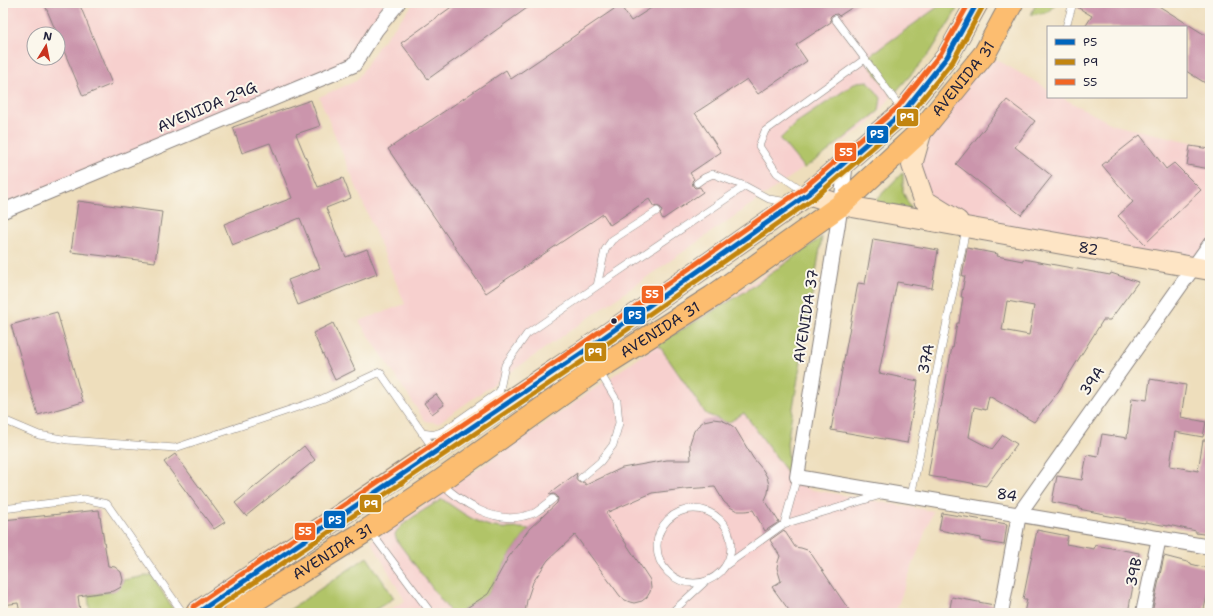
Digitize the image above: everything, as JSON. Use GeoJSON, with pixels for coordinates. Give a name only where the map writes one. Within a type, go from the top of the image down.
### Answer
{"type":"FeatureCollection","features":[{"type":"Feature","properties":{"kind":"main road","name":"AVENIDA 31"},"geometry":{"type":"LineString","coordinates":[[198,613],[435,451],[497,401],[580,354],[802,199],[903,112],[947,57],[977,3]]}},
{"type":"Feature","properties":{"kind":"main road","name":"AVENIDA 31"},"geometry":{"type":"LineString","coordinates":[[235,613],[369,529],[439,482],[598,369],[712,297],[841,205],[922,130],[985,53],[1012,3]]}},
{"type":"Feature","properties":{"kind":"street","name":"AVENIDA 29G"},"geometry":{"type":"LineString","coordinates":[[3,210],[354,65],[376,30],[398,3]]}},
{"type":"Feature","properties":{"kind":"street","name":"82"},"geometry":{"type":"LineString","coordinates":[[922,130],[912,164],[924,200],[966,226]]}},
{"type":"Feature","properties":{"kind":"street","name":"AVENIDA 37"},"geometry":{"type":"LineString","coordinates":[[797,477],[841,205],[846,161]]}},
{"type":"Feature","properties":{"kind":"street","name":"82"},"geometry":{"type":"LineString","coordinates":[[802,199],[966,226],[1202,269]]}},
{"type":"Feature","properties":{"kind":"street","name":"39A"},"geometry":{"type":"LineString","coordinates":[[1019,514],[1202,269],[1210,244]]}},
{"type":"Feature","properties":{"kind":"street","name":"84"},"geometry":{"type":"LineString","coordinates":[[797,477],[1210,547]]}},
{"type":"Feature","properties":{"kind":"street"},"geometry":{"type":"LineString","coordinates":[[1001,613],[1019,514]]}},
{"type":"Feature","properties":{"kind":"street","name":"39B"},"geometry":{"type":"LineString","coordinates":[[1143,613],[1159,538]]}},
{"type":"Feature","properties":{"kind":"lane"},"geometry":{"type":"LineString","coordinates":[[1066,26],[1073,3]]}},
{"type":"Feature","properties":{"kind":"lane"},"geometry":{"type":"LineString","coordinates":[[835,19],[903,112]]}},
{"type":"Feature","properties":{"kind":"lane"},"geometry":{"type":"LineString","coordinates":[[802,199],[777,172],[759,146],[765,131],[865,60]]}},
{"type":"Feature","properties":{"kind":"lane"},"geometry":{"type":"LineString","coordinates":[[697,183],[713,174],[745,186],[769,199],[802,199]]}},
{"type":"Feature","properties":{"kind":"lane"},"geometry":{"type":"LineString","coordinates":[[422,433],[437,434],[497,401],[505,365],[527,334],[745,186]]}},
{"type":"Feature","properties":{"kind":"lane"},"geometry":{"type":"LineString","coordinates":[[597,286],[605,250],[612,240],[657,211]]}},
{"type":"Feature","properties":{"kind":"lane","name":"37A"},"geometry":{"type":"LineString","coordinates":[[911,496],[966,226]]}},
{"type":"Feature","properties":{"kind":"lane"},"geometry":{"type":"LineString","coordinates":[[581,478],[600,462],[613,445],[619,423],[617,401],[598,369]]}},
{"type":"Feature","properties":{"kind":"lane"},"geometry":{"type":"LineString","coordinates":[[3,419],[39,435],[61,439],[175,448],[322,399],[380,372],[435,451]]}},
{"type":"Feature","properties":{"kind":"lane"},"geometry":{"type":"LineString","coordinates":[[784,524],[797,477]]}},
{"type":"Feature","properties":{"kind":"lane"},"geometry":{"type":"LineString","coordinates":[[439,482],[451,493],[475,509],[494,515],[514,518],[535,513],[553,499]]}},
{"type":"Feature","properties":{"kind":"lane"},"geometry":{"type":"LineString","coordinates":[[671,613],[706,581],[784,524],[889,492]]}},
{"type":"Feature","properties":{"kind":"lane"},"geometry":{"type":"LineString","coordinates":[[3,509],[84,499],[107,504],[183,613]]}},
{"type":"Feature","properties":{"kind":"lane"},"geometry":{"type":"LineString","coordinates":[[706,581],[694,583],[683,581],[672,575],[663,566],[658,555],[657,543],[660,531],[667,521],[677,513],[688,509],[701,510],[713,514],[722,522],[728,532],[731,544],[730,556],[725,567]]}},
{"type":"Feature","properties":{"kind":"lane"},"geometry":{"type":"LineString","coordinates":[[369,529],[431,613]]}},
{"type":"Feature","properties":{"kind":"shaded area"},"geometry":{"type":"Polygon","coordinates":[[[3,3],[398,3],[354,65],[3,211],[3,3]]]}},
{"type":"Feature","properties":{"kind":"shaded area"},"geometry":{"type":"Polygon","coordinates":[[[414,3],[958,3],[892,96],[869,124],[438,423],[425,421],[359,321],[405,304],[319,97],[356,81],[378,47],[414,3]]]}},
{"type":"Feature","properties":{"kind":"shaded area"},"geometry":{"type":"Polygon","coordinates":[[[985,53],[1047,88],[1047,98],[1063,98],[1114,125],[1210,146],[1210,244],[1193,267],[966,226],[924,200],[912,165],[985,53]]]}},
{"type":"Feature","properties":{"kind":"shaded area"},"geometry":{"type":"Polygon","coordinates":[[[822,237],[787,443],[790,476],[808,489],[933,511],[895,613],[414,613],[408,605],[412,613],[384,613],[405,601],[371,541],[531,433],[658,344],[822,237]]]}},
{"type":"Feature","properties":{"kind":"green space"},"geometry":{"type":"Polygon","coordinates":[[[941,3],[960,3],[930,53],[892,96],[865,59],[939,6],[941,3]]]}},
{"type":"Feature","properties":{"kind":"green space"},"geometry":{"type":"Polygon","coordinates":[[[1036,3],[1056,3],[1048,12],[1031,15],[1036,3]]]}},
{"type":"Feature","properties":{"kind":"green space"},"geometry":{"type":"Polygon","coordinates":[[[868,81],[881,98],[879,111],[822,156],[804,168],[780,139],[796,123],[857,82],[868,81]]]}},
{"type":"Feature","properties":{"kind":"green space"},"geometry":{"type":"Polygon","coordinates":[[[903,172],[903,192],[911,209],[874,202],[903,172]]]}},
{"type":"Feature","properties":{"kind":"green space"},"geometry":{"type":"Polygon","coordinates":[[[822,237],[787,443],[790,476],[744,413],[728,423],[706,414],[658,344],[748,290],[822,237]]]}},
{"type":"Feature","properties":{"kind":"green space"},"geometry":{"type":"Polygon","coordinates":[[[442,499],[477,521],[493,527],[529,529],[508,558],[488,594],[459,613],[451,613],[397,541],[395,535],[397,531],[408,521],[442,499]]]}},
{"type":"Feature","properties":{"kind":"green space"},"geometry":{"type":"Polygon","coordinates":[[[367,557],[394,598],[370,613],[285,613],[367,557]]]}},
{"type":"Feature","properties":{"kind":"green space"},"geometry":{"type":"Polygon","coordinates":[[[152,575],[175,613],[90,613],[88,595],[114,590],[121,585],[123,580],[152,575]]]}},
{"type":"Feature","properties":{"kind":"building"},"geometry":{"type":"Polygon","coordinates":[[[44,3],[79,3],[112,84],[83,96],[66,56],[66,26],[54,26],[44,3]]]}},
{"type":"Feature","properties":{"kind":"building"},"geometry":{"type":"Polygon","coordinates":[[[457,3],[534,3],[428,79],[401,43],[457,3]]]}},
{"type":"Feature","properties":{"kind":"building"},"geometry":{"type":"Polygon","coordinates":[[[659,3],[859,3],[839,16],[837,14],[832,15],[830,17],[831,22],[796,45],[807,61],[758,94],[747,79],[695,113],[721,152],[690,173],[694,179],[692,181],[693,186],[695,188],[700,187],[703,192],[663,219],[660,215],[662,211],[661,208],[657,206],[654,207],[649,199],[610,225],[603,214],[486,293],[388,149],[506,70],[511,79],[620,5],[631,21],[659,3]]]}},
{"type":"Feature","properties":{"kind":"building"},"geometry":{"type":"Polygon","coordinates":[[[1078,3],[1154,3],[1210,38],[1210,86],[1187,72],[1187,26],[1086,26],[1092,16],[1077,7],[1078,3]]]}},
{"type":"Feature","properties":{"kind":"building"},"geometry":{"type":"Polygon","coordinates":[[[311,100],[320,126],[296,134],[318,187],[343,178],[351,198],[326,208],[346,257],[367,249],[377,274],[298,305],[288,280],[320,268],[300,218],[232,245],[224,224],[292,198],[270,143],[242,153],[233,127],[311,100]]]}},
{"type":"Feature","properties":{"kind":"building"},"geometry":{"type":"Polygon","coordinates":[[[1007,100],[1035,121],[1015,147],[1052,176],[1021,215],[956,164],[1007,100]]]}},
{"type":"Feature","properties":{"kind":"building"},"geometry":{"type":"Polygon","coordinates":[[[1140,135],[1166,169],[1174,163],[1201,190],[1145,244],[1118,216],[1133,202],[1102,165],[1140,135]]]}},
{"type":"Feature","properties":{"kind":"building"},"geometry":{"type":"Polygon","coordinates":[[[1190,146],[1210,149],[1210,169],[1187,165],[1190,146]]]}},
{"type":"Feature","properties":{"kind":"building"},"geometry":{"type":"Polygon","coordinates":[[[78,201],[162,212],[155,262],[71,252],[78,201]]]}},
{"type":"Feature","properties":{"kind":"building"},"geometry":{"type":"Polygon","coordinates":[[[873,239],[938,250],[932,288],[897,282],[879,373],[918,381],[907,443],[831,430],[858,283],[865,284],[873,239]]]}},
{"type":"Feature","properties":{"kind":"building"},"geometry":{"type":"Polygon","coordinates":[[[967,248],[1023,261],[1023,259],[1110,275],[1111,273],[1138,282],[1110,320],[1103,320],[1058,392],[1034,422],[989,396],[986,410],[974,407],[969,437],[992,449],[1003,435],[1017,444],[986,486],[928,476],[952,347],[953,348],[957,323],[959,323],[963,297],[961,297],[965,276],[962,276],[967,248]],[[1007,301],[1002,330],[1029,335],[1034,306],[1007,301]]]}},
{"type":"Feature","properties":{"kind":"building"},"geometry":{"type":"Polygon","coordinates":[[[57,312],[83,402],[38,415],[11,325],[57,312]]]}},
{"type":"Feature","properties":{"kind":"building"},"geometry":{"type":"Polygon","coordinates":[[[333,323],[355,370],[335,380],[313,333],[333,323]]]}},
{"type":"Feature","properties":{"kind":"building"},"geometry":{"type":"Polygon","coordinates":[[[1150,379],[1186,385],[1181,417],[1206,422],[1203,437],[1175,432],[1170,466],[1198,471],[1203,440],[1210,440],[1210,535],[1196,533],[1196,531],[1168,525],[1125,520],[1126,519],[1079,509],[1079,507],[1052,502],[1057,476],[1082,480],[1087,455],[1098,457],[1102,434],[1127,438],[1132,398],[1147,400],[1150,379]]]}},
{"type":"Feature","properties":{"kind":"building"},"geometry":{"type":"Polygon","coordinates":[[[436,394],[444,405],[432,414],[424,403],[436,394]]]}},
{"type":"Feature","properties":{"kind":"building"},"geometry":{"type":"Polygon","coordinates":[[[713,419],[721,420],[735,428],[753,458],[763,470],[769,485],[765,500],[779,522],[765,531],[753,510],[737,511],[730,507],[724,502],[715,487],[652,493],[606,513],[650,580],[650,592],[642,601],[634,603],[625,600],[620,596],[575,535],[548,560],[533,582],[527,600],[525,613],[459,613],[488,594],[508,558],[529,529],[557,503],[557,496],[554,494],[549,494],[577,473],[577,481],[580,483],[584,482],[586,485],[622,468],[667,460],[691,460],[690,443],[694,431],[704,421],[713,419]]]}},
{"type":"Feature","properties":{"kind":"building"},"geometry":{"type":"Polygon","coordinates":[[[304,446],[315,460],[246,516],[235,503],[304,446]]]}},
{"type":"Feature","properties":{"kind":"building"},"geometry":{"type":"Polygon","coordinates":[[[175,454],[225,522],[214,529],[164,462],[175,454]]]}},
{"type":"Feature","properties":{"kind":"building"},"geometry":{"type":"Polygon","coordinates":[[[99,510],[108,566],[115,567],[121,572],[123,580],[121,587],[114,591],[78,596],[80,611],[64,613],[20,613],[18,603],[3,605],[3,520],[99,510]]]}},
{"type":"Feature","properties":{"kind":"building"},"geometry":{"type":"Polygon","coordinates":[[[942,513],[1007,524],[1004,545],[981,541],[981,538],[939,530],[942,513]]]}},
{"type":"Feature","properties":{"kind":"building"},"geometry":{"type":"Polygon","coordinates":[[[784,530],[795,547],[807,550],[812,555],[851,613],[791,613],[772,587],[781,581],[777,568],[780,556],[770,540],[784,530]]]}},
{"type":"Feature","properties":{"kind":"building"},"geometry":{"type":"Polygon","coordinates":[[[1037,530],[1068,536],[1066,544],[1094,549],[1095,545],[1139,553],[1128,613],[1024,613],[1027,599],[1023,599],[1037,530]]]}},
{"type":"Feature","properties":{"kind":"building"},"geometry":{"type":"Polygon","coordinates":[[[1164,556],[1210,569],[1210,584],[1203,613],[1152,613],[1164,556]]]}},
{"type":"Feature","properties":{"kind":"building"},"geometry":{"type":"Polygon","coordinates":[[[952,597],[994,605],[993,613],[949,613],[952,597]]]}},
{"type":"Feature","properties":{"kind":"transit line","name":"55"},"geometry":{"type":"LineString","coordinates":[[193,607],[576,348],[804,188],[898,107],[941,53],[969,3]]}},
{"type":"Feature","properties":{"kind":"transit line","name":"P5"},"geometry":{"type":"LineString","coordinates":[[197,613],[580,354],[808,194],[903,112],[947,57],[977,3]]}},
{"type":"Feature","properties":{"kind":"transit line","name":"P9"},"geometry":{"type":"LineString","coordinates":[[209,613],[584,360],[813,199],[908,117],[953,61],[983,6]]}}]}
